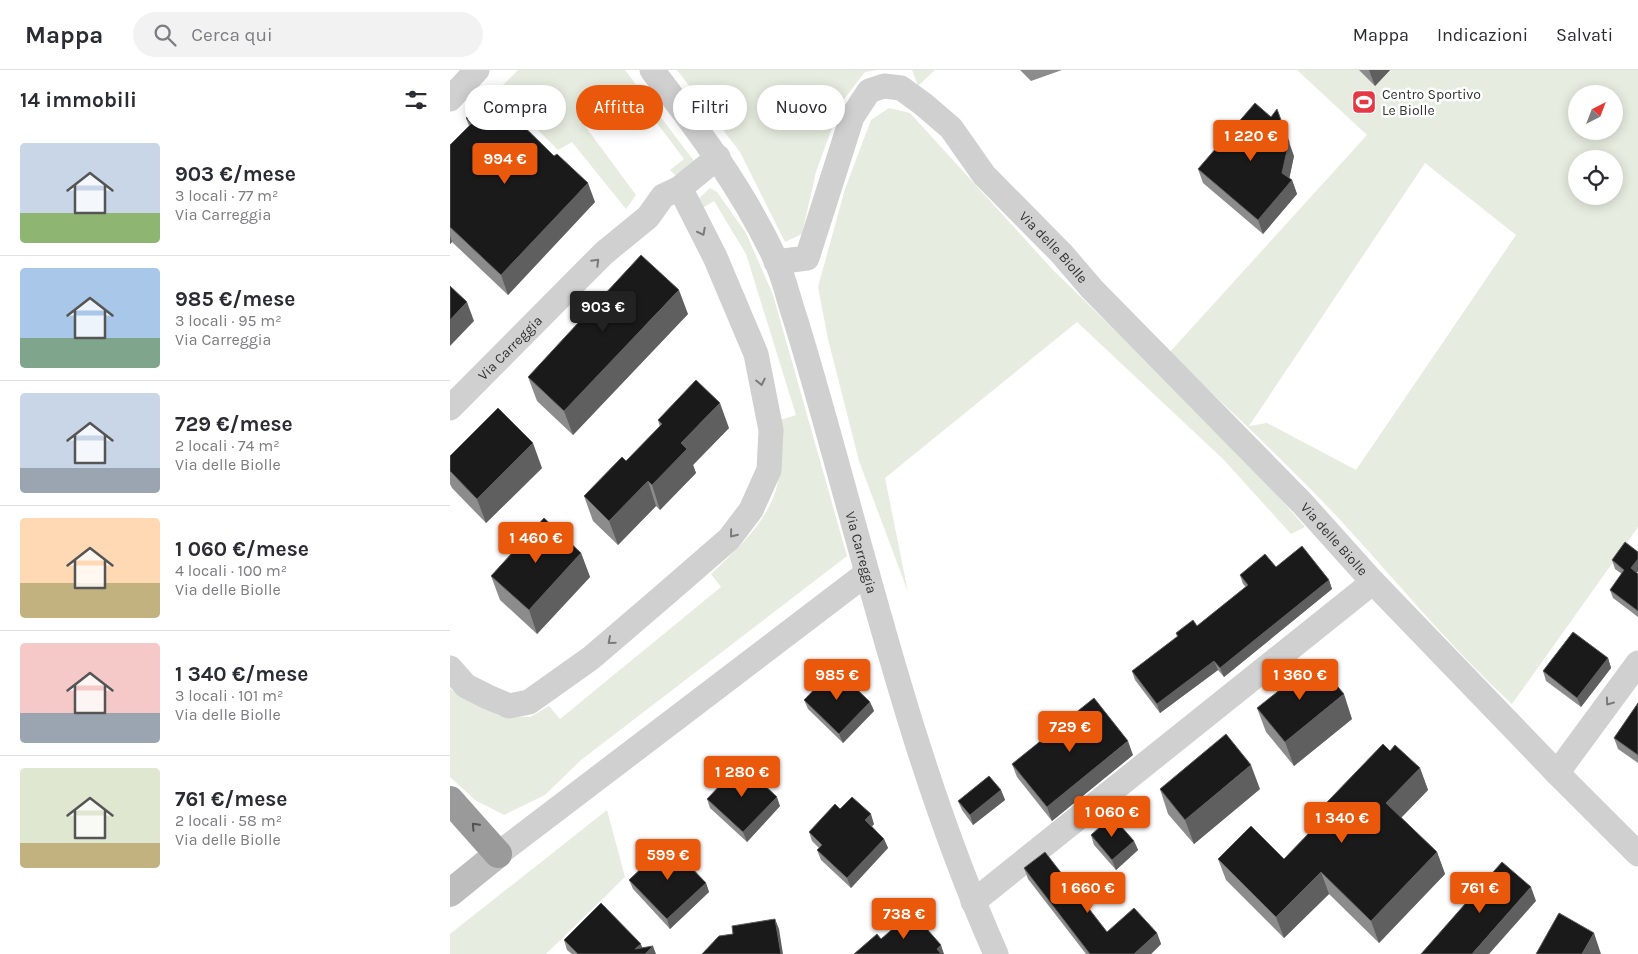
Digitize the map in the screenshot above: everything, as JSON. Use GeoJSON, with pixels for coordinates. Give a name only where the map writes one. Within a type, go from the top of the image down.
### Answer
{"type":"FeatureCollection","features":[{"type":"Feature","properties":{"kind":"highway"},"geometry":{"type":"LineString","coordinates":[[450,800],[498,854]]}},
{"type":"Feature","properties":{"kind":"street"},"geometry":{"type":"LineString","coordinates":[[450,99],[477,70]]}},
{"type":"Feature","properties":{"kind":"street","name":"Via Carreggia"},"geometry":{"type":"LineString","coordinates":[[652,70],[718,157],[754,216],[776,262],[809,361],[867,573],[925,771],[973,902],[996,954]]}},
{"type":"Feature","properties":{"kind":"street","name":"Via delle Biolle"},"geometry":{"type":"LineString","coordinates":[[776,262],[807,258],[852,117],[868,91],[884,86],[901,88],[950,128],[984,176],[1302,503],[1374,582],[1557,773],[1638,854]]}},
{"type":"Feature","properties":{"kind":"street","name":"Via Carreggia"},"geometry":{"type":"LineString","coordinates":[[450,408],[604,253],[648,217],[663,196],[680,188],[718,157]]}},
{"type":"Feature","properties":{"kind":"street"},"geometry":{"type":"LineString","coordinates":[[450,668],[466,686],[488,697],[510,706],[529,702],[591,658],[729,538],[751,510],[769,470],[771,430],[756,354],[715,257],[680,188]]}},
{"type":"Feature","properties":{"kind":"street"},"geometry":{"type":"LineString","coordinates":[[450,893],[498,854],[867,573]]}},
{"type":"Feature","properties":{"kind":"street","name":"Via delle Biolle"},"geometry":{"type":"LineString","coordinates":[[973,902],[1374,582]]}},
{"type":"Feature","properties":{"kind":"street"},"geometry":{"type":"LineString","coordinates":[[1557,773],[1638,663]]}},
{"type":"Feature","properties":{"kind":"shaded area"},"geometry":{"type":"Polygon","coordinates":[[[518,70],[625,70],[636,85],[576,85],[576,130],[588,130],[636,195],[626,209],[572,142],[558,150],[538,130],[566,130],[566,85],[503,85],[518,70]]]}},
{"type":"Feature","properties":{"kind":"shaded area"},"geometry":{"type":"Polygon","coordinates":[[[677,70],[878,70],[865,72],[845,98],[845,85],[757,85],[757,130],[831,130],[816,172],[802,234],[785,242],[740,152],[723,130],[747,130],[747,85],[689,85],[677,70]]]}},
{"type":"Feature","properties":{"kind":"shaded area"},"geometry":{"type":"Polygon","coordinates":[[[912,70],[935,70],[918,86],[912,70]]]}},
{"type":"Feature","properties":{"kind":"shaded area"},"geometry":{"type":"Polygon","coordinates":[[[1297,70],[1638,70],[1638,527],[1512,704],[1446,638],[1301,479],[1169,353],[1367,135],[1297,70]],[[1425,163],[1249,426],[1267,423],[1356,470],[1516,235],[1425,163]]]}},
{"type":"Feature","properties":{"kind":"shaded area"},"geometry":{"type":"Polygon","coordinates":[[[889,108],[910,113],[1053,270],[1238,450],[1305,527],[1291,534],[1223,459],[1077,322],[885,478],[908,592],[859,461],[828,339],[818,287],[845,189],[871,120],[889,108]]]}},
{"type":"Feature","properties":{"kind":"shaded area"},"geometry":{"type":"Polygon","coordinates":[[[663,120],[694,161],[677,177],[670,170],[684,159],[662,130],[663,120]]]}},
{"type":"Feature","properties":{"kind":"shaded area"},"geometry":{"type":"Polygon","coordinates":[[[710,188],[717,192],[746,233],[773,295],[847,556],[581,760],[545,795],[504,815],[475,800],[450,777],[450,689],[499,716],[530,717],[549,706],[560,719],[721,587],[711,574],[752,532],[768,509],[774,496],[780,467],[780,420],[796,415],[746,254],[714,201],[699,210],[695,202],[710,188]]]}},
{"type":"Feature","properties":{"kind":"shaded area"},"geometry":{"type":"Polygon","coordinates":[[[607,810],[625,877],[546,954],[450,954],[450,934],[607,810]]]}},
{"type":"Feature","properties":{"kind":"building"},"geometry":{"type":"Polygon","coordinates":[[[1255,103],[1271,117],[1277,109],[1289,142],[1282,173],[1292,180],[1258,220],[1198,169],[1255,103]]]}},
{"type":"Feature","properties":{"kind":"building"},"geometry":{"type":"Polygon","coordinates":[[[465,130],[528,130],[554,156],[557,154],[588,183],[501,275],[450,227],[450,145],[465,130]]]}},
{"type":"Feature","properties":{"kind":"building"},"geometry":{"type":"Polygon","coordinates":[[[641,255],[679,290],[564,411],[528,377],[641,255]]]}},
{"type":"Feature","properties":{"kind":"building"},"geometry":{"type":"Polygon","coordinates":[[[450,286],[467,302],[450,320],[450,286]]]}},
{"type":"Feature","properties":{"kind":"building"},"geometry":{"type":"Polygon","coordinates":[[[696,380],[720,403],[681,443],[687,449],[652,485],[648,481],[609,521],[584,496],[622,457],[626,461],[662,424],[658,420],[696,380]]]}},
{"type":"Feature","properties":{"kind":"building"},"geometry":{"type":"Polygon","coordinates":[[[498,408],[533,443],[477,499],[450,471],[450,456],[498,408]]]}},
{"type":"Feature","properties":{"kind":"building"},"geometry":{"type":"Polygon","coordinates":[[[544,518],[581,553],[529,610],[491,576],[544,518]]]}},
{"type":"Feature","properties":{"kind":"building"},"geometry":{"type":"Polygon","coordinates":[[[1625,542],[1638,552],[1638,559],[1631,568],[1638,574],[1638,611],[1610,590],[1624,570],[1612,560],[1625,542]]]}},
{"type":"Feature","properties":{"kind":"building"},"geometry":{"type":"Polygon","coordinates":[[[1302,546],[1329,580],[1220,668],[1214,661],[1157,704],[1132,671],[1178,636],[1176,633],[1193,620],[1197,626],[1248,585],[1240,575],[1265,554],[1276,567],[1302,546]]]}},
{"type":"Feature","properties":{"kind":"building"},"geometry":{"type":"Polygon","coordinates":[[[1573,632],[1608,658],[1577,698],[1543,671],[1573,632]]]}},
{"type":"Feature","properties":{"kind":"building"},"geometry":{"type":"Polygon","coordinates":[[[1316,661],[1344,694],[1285,742],[1257,708],[1316,661]]]}},
{"type":"Feature","properties":{"kind":"building"},"geometry":{"type":"Polygon","coordinates":[[[835,668],[870,702],[839,734],[804,700],[835,668]]]}},
{"type":"Feature","properties":{"kind":"building"},"geometry":{"type":"Polygon","coordinates":[[[1094,698],[1128,741],[1047,807],[1012,764],[1094,698]]]}},
{"type":"Feature","properties":{"kind":"building"},"geometry":{"type":"Polygon","coordinates":[[[1638,703],[1638,755],[1614,738],[1638,703]]]}},
{"type":"Feature","properties":{"kind":"building"},"geometry":{"type":"Polygon","coordinates":[[[1226,734],[1251,765],[1185,820],[1160,789],[1226,734]]]}},
{"type":"Feature","properties":{"kind":"building"},"geometry":{"type":"Polygon","coordinates":[[[1383,744],[1390,751],[1395,745],[1420,768],[1386,803],[1437,852],[1371,921],[1321,872],[1276,917],[1218,859],[1251,826],[1284,859],[1311,831],[1305,825],[1383,744]]]}},
{"type":"Feature","properties":{"kind":"building"},"geometry":{"type":"Polygon","coordinates":[[[741,763],[777,797],[743,832],[707,799],[741,763]]]}},
{"type":"Feature","properties":{"kind":"building"},"geometry":{"type":"Polygon","coordinates":[[[989,776],[1001,790],[970,815],[958,801],[989,776]]]}},
{"type":"Feature","properties":{"kind":"building"},"geometry":{"type":"Polygon","coordinates":[[[852,797],[871,814],[865,820],[884,839],[847,878],[817,850],[822,845],[809,832],[835,804],[840,809],[852,797]]]}},
{"type":"Feature","properties":{"kind":"building"},"geometry":{"type":"Polygon","coordinates":[[[1112,816],[1134,841],[1112,860],[1091,835],[1112,816]]]}},
{"type":"Feature","properties":{"kind":"building"},"geometry":{"type":"Polygon","coordinates":[[[668,843],[706,883],[667,919],[629,880],[668,843]]]}},
{"type":"Feature","properties":{"kind":"building"},"geometry":{"type":"Polygon","coordinates":[[[1045,852],[1107,932],[1134,908],[1157,933],[1134,954],[1090,954],[1024,868],[1045,852]]]}},
{"type":"Feature","properties":{"kind":"building"},"geometry":{"type":"Polygon","coordinates":[[[1502,862],[1531,887],[1472,954],[1421,954],[1502,862]]]}},
{"type":"Feature","properties":{"kind":"building"},"geometry":{"type":"Polygon","coordinates":[[[601,903],[641,944],[635,949],[653,946],[645,954],[578,954],[564,940],[601,903]]]}},
{"type":"Feature","properties":{"kind":"building"},"geometry":{"type":"Polygon","coordinates":[[[912,912],[941,945],[937,949],[941,954],[854,954],[877,934],[881,939],[912,912]]]}},
{"type":"Feature","properties":{"kind":"building"},"geometry":{"type":"Polygon","coordinates":[[[1559,913],[1594,933],[1582,954],[1536,954],[1559,913]]]}},
{"type":"Feature","properties":{"kind":"building"},"geometry":{"type":"Polygon","coordinates":[[[775,919],[781,954],[702,954],[719,936],[733,934],[732,926],[775,919]]]}},
{"type":"Feature","properties":{"kind":"place","name":"Centro Sportivo Le Biolle"},"geometry":{"type":"Point","coordinates":[1364,102]}}]}
